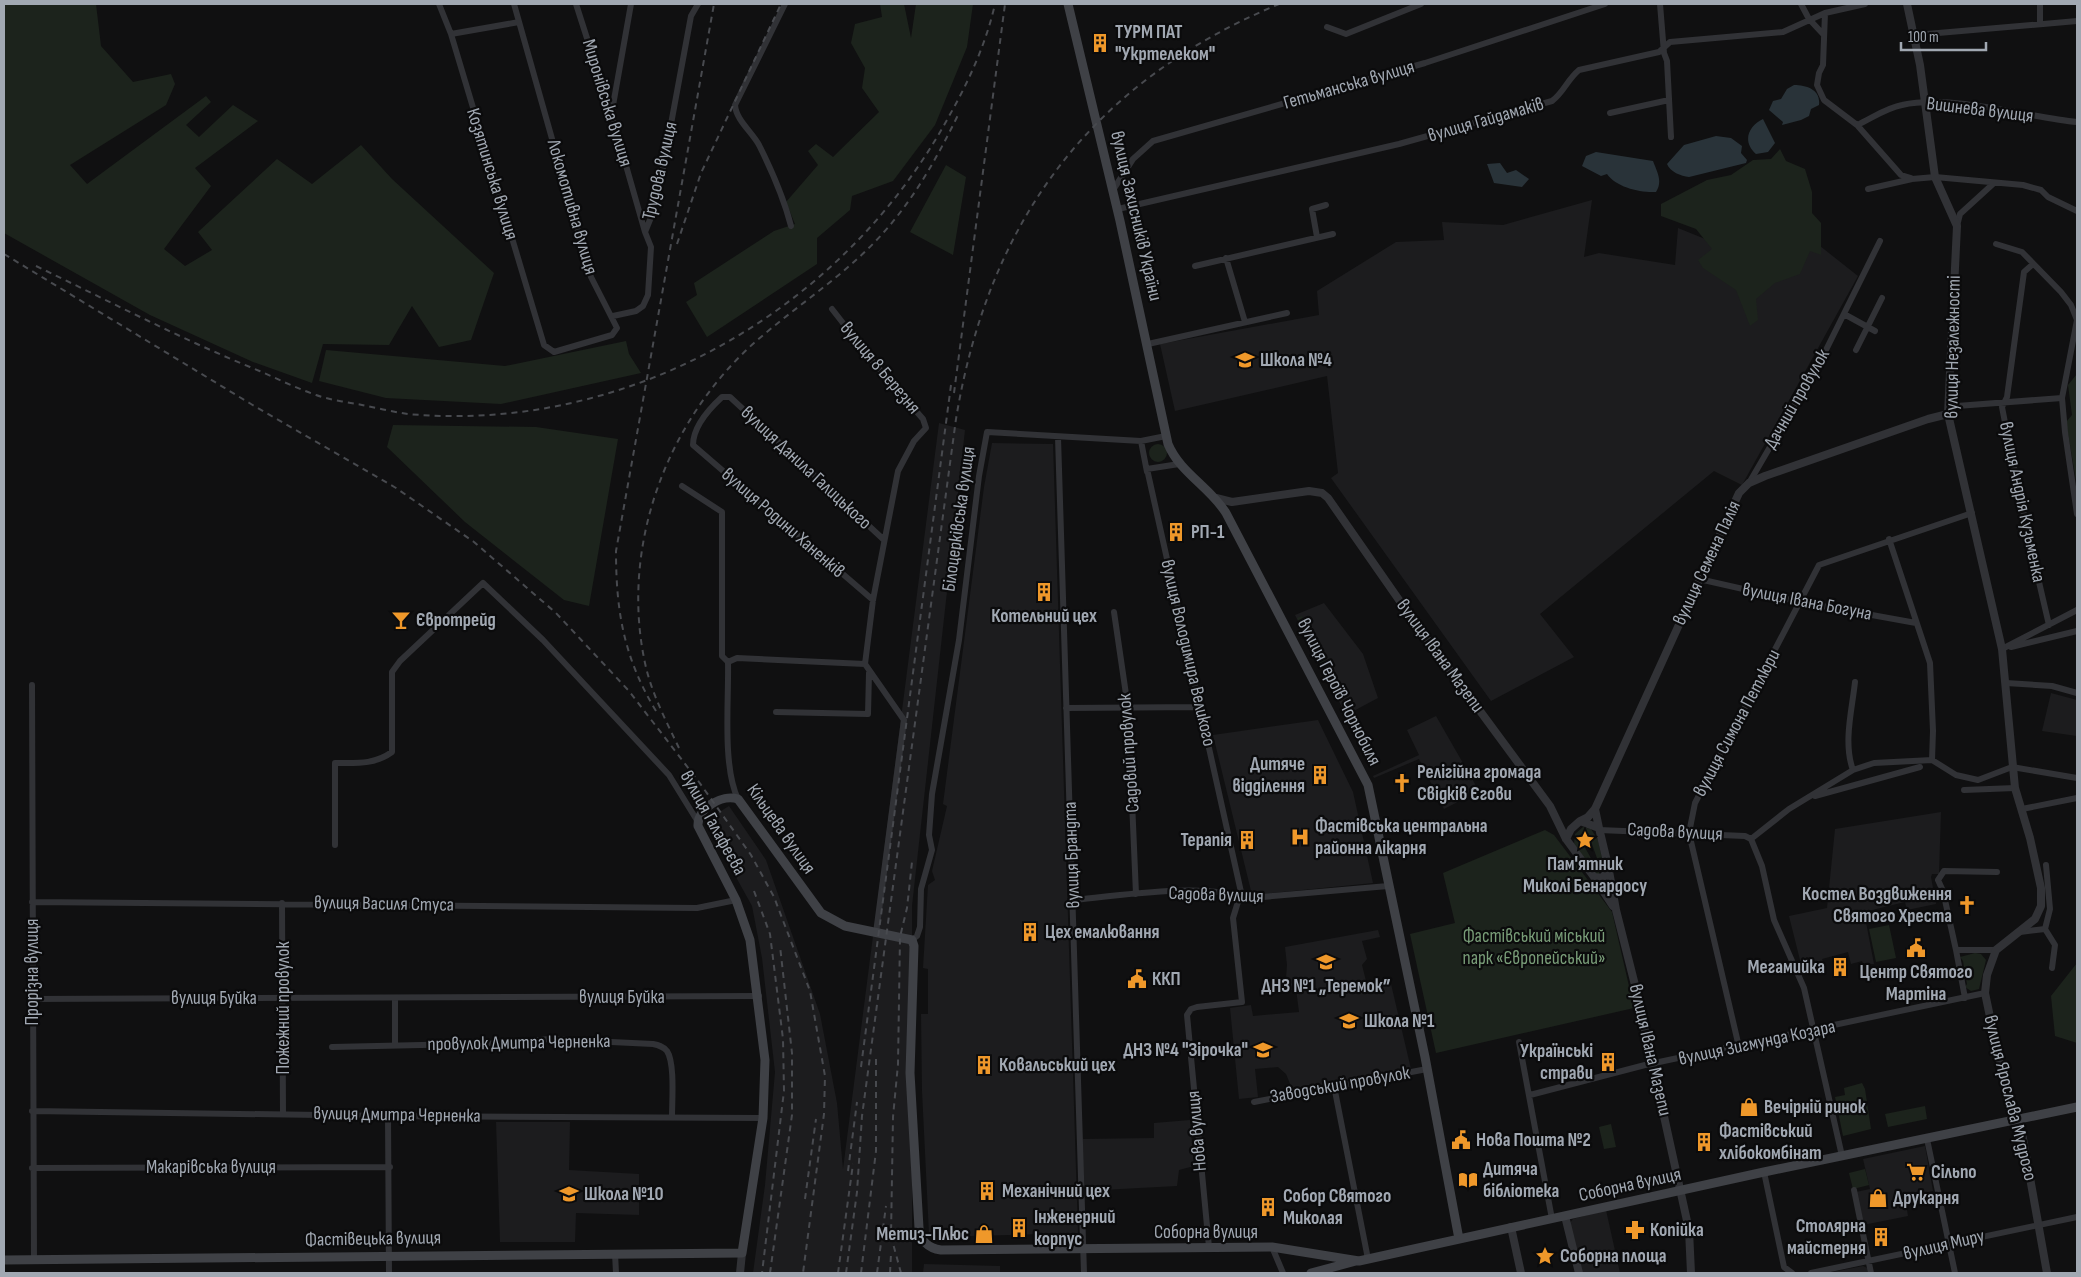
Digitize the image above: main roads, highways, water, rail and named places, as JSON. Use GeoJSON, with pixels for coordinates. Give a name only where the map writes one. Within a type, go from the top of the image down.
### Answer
{"type":"FeatureCollection","features":[{"type":"Feature","properties":{"kind":"main road","name":"вулиця Захисників України"},"geometry":{"type":"LineString","coordinates":[[1068,4],[1118,209],[1166,436],[1173,456],[1179,464],[1216,498]]}},
{"type":"Feature","properties":{"kind":"main road","name":"вулиця Героїв Чорнобиля"},"geometry":{"type":"LineString","coordinates":[[1216,498],[1278,610],[1368,784],[1460,1239]]}},
{"type":"Feature","properties":{"kind":"main road","name":"вулиця Галафеєва"},"geometry":{"type":"LineString","coordinates":[[738,799],[727,798],[714,803],[702,813],[698,826],[736,900],[750,940],[759,996],[765,1060],[763,1118],[742,1253]]}},
{"type":"Feature","properties":{"kind":"main road","name":"Кільцева вулиця"},"geometry":{"type":"LineString","coordinates":[[738,799],[817,909],[836,923],[912,940]]}},
{"type":"Feature","properties":{"kind":"main road","name":"Соборна вулиця"},"geometry":{"type":"LineString","coordinates":[[912,940],[914,946],[910,1073],[920,1236],[931,1248],[941,1250],[1272,1247],[1363,1260],[1680,1190],[2077,1107]]}},
{"type":"Feature","properties":{"kind":"main road","name":"Фастівецька вулиця"},"geometry":{"type":"LineString","coordinates":[[4,1260],[742,1253]]}},
{"type":"Feature","properties":{"kind":"main road"},"geometry":{"type":"LineString","coordinates":[[1311,1273],[1363,1260]]}},
{"type":"Feature","properties":{"kind":"railway"},"geometry":{"type":"LineString","coordinates":[[656,711],[636,672],[624,634],[618,594],[616,551],[714,4]]}},
{"type":"Feature","properties":{"kind":"railway"},"geometry":{"type":"LineString","coordinates":[[677,244],[701,173],[781,4]]}},
{"type":"Feature","properties":{"kind":"railway"},"geometry":{"type":"LineString","coordinates":[[36,266],[196,343],[299,389],[327,398],[408,414],[490,415],[570,403],[648,380],[721,346],[789,301],[850,248],[904,187],[948,118],[976,63],[987,34],[995,4]]}},
{"type":"Feature","properties":{"kind":"railway"},"geometry":{"type":"LineString","coordinates":[[954,393],[1005,4]]}},
{"type":"Feature","properties":{"kind":"railway"},"geometry":{"type":"LineString","coordinates":[[846,1273],[857,1192],[862,1116],[956,419],[972,347],[994,281],[1023,220],[1060,166],[1103,117],[1154,74],[1213,36],[1279,4]]}},
{"type":"Feature","properties":{"kind":"railway"},"geometry":{"type":"LineString","coordinates":[[679,748],[651,685],[645,663],[639,619],[639,575],[645,532],[657,489],[674,448],[696,410],[723,375],[770,329],[854,262],[896,218],[926,175],[959,113]]}},
{"type":"Feature","properties":{"kind":"railway"},"geometry":{"type":"LineString","coordinates":[[4,254],[251,404],[396,488],[474,542],[556,613],[629,691],[699,782],[751,855],[774,897],[810,991],[825,1076],[824,1114],[803,1273]]}},
{"type":"Feature","properties":{"kind":"railway"},"geometry":{"type":"LineString","coordinates":[[861,1067],[951,385]]}},
{"type":"Feature","properties":{"kind":"railway"},"geometry":{"type":"LineString","coordinates":[[901,1273],[891,1236],[893,1117],[898,1064],[900,937],[907,908],[912,862]]}},
{"type":"Feature","properties":{"kind":"railway"},"geometry":{"type":"LineString","coordinates":[[754,891],[770,934],[783,1039],[784,1091],[762,1273]]}},
{"type":"Feature","properties":{"kind":"railway"},"geometry":{"type":"LineString","coordinates":[[770,1273],[792,1115],[792,1053],[780,946]]}},
{"type":"Feature","properties":{"kind":"railway"},"geometry":{"type":"LineString","coordinates":[[861,1273],[876,1151],[876,1057]]}},
{"type":"Feature","properties":{"kind":"railway"},"geometry":{"type":"LineString","coordinates":[[848,1171],[857,1102]]}},
{"type":"Feature","properties":{"kind":"railway"},"geometry":{"type":"LineString","coordinates":[[805,1199],[816,1119]]}},
{"type":"Feature","properties":{"kind":"railway"},"geometry":{"type":"LineString","coordinates":[[838,1273],[853,1164]]}},
{"type":"Feature","properties":{"kind":"railway"},"geometry":{"type":"LineString","coordinates":[[877,1273],[886,1206]]}},
{"type":"Feature","properties":{"kind":"railway"},"geometry":{"type":"LineString","coordinates":[[890,1273],[891,1254]]}},
{"type":"Feature","properties":{"kind":"place","name":"ТУРМ ПАТ \"Укртелеком\""},"geometry":{"type":"Point","coordinates":[1100,43]}},
{"type":"Feature","properties":{"kind":"place","name":"Школа №4"},"geometry":{"type":"Point","coordinates":[1245,360]}},
{"type":"Feature","properties":{"kind":"place","name":"РП-1"},"geometry":{"type":"Point","coordinates":[1176,532]}},
{"type":"Feature","properties":{"kind":"place","name":"Котельний цех"},"geometry":{"type":"Point","coordinates":[1044,592]}},
{"type":"Feature","properties":{"kind":"place","name":"Євротрейд"},"geometry":{"type":"Point","coordinates":[401,620]}},
{"type":"Feature","properties":{"kind":"place","name":"Дитяче відділення"},"geometry":{"type":"Point","coordinates":[1320,775]}},
{"type":"Feature","properties":{"kind":"place","name":"Релігійна громада Свідків Єгови"},"geometry":{"type":"Point","coordinates":[1402,783]}},
{"type":"Feature","properties":{"kind":"place","name":"Фастівська центральна районна лікарня"},"geometry":{"type":"Point","coordinates":[1300,837]}},
{"type":"Feature","properties":{"kind":"place","name":"Терапія"},"geometry":{"type":"Point","coordinates":[1247,840]}},
{"type":"Feature","properties":{"kind":"place","name":"Пам'ятник Миколі Бенардосу"},"geometry":{"type":"Point","coordinates":[1585,840]}},
{"type":"Feature","properties":{"kind":"place","name":"Костел Воздвиження Святого Хреста"},"geometry":{"type":"Point","coordinates":[1967,905]}},
{"type":"Feature","properties":{"kind":"place","name":"Цех емалювання"},"geometry":{"type":"Point","coordinates":[1030,932]}},
{"type":"Feature","properties":{"kind":"place","name":"Центр Святого Мартіна"},"geometry":{"type":"Point","coordinates":[1916,948]}},
{"type":"Feature","properties":{"kind":"place","name":"ДНЗ №1 „Теремок”"},"geometry":{"type":"Point","coordinates":[1326,962]}},
{"type":"Feature","properties":{"kind":"place","name":"Мегамийка"},"geometry":{"type":"Point","coordinates":[1840,967]}},
{"type":"Feature","properties":{"kind":"place","name":"ККП"},"geometry":{"type":"Point","coordinates":[1137,979]}},
{"type":"Feature","properties":{"kind":"place","name":"Школа №1"},"geometry":{"type":"Point","coordinates":[1349,1021]}},
{"type":"Feature","properties":{"kind":"place","name":"ДНЗ №4 \"Зірочка\""},"geometry":{"type":"Point","coordinates":[1263,1050]}},
{"type":"Feature","properties":{"kind":"place","name":"Українські страви"},"geometry":{"type":"Point","coordinates":[1608,1062]}},
{"type":"Feature","properties":{"kind":"place","name":"Ковальський цех"},"geometry":{"type":"Point","coordinates":[984,1065]}},
{"type":"Feature","properties":{"kind":"place","name":"Вечірній ринок"},"geometry":{"type":"Point","coordinates":[1749,1107]}},
{"type":"Feature","properties":{"kind":"place","name":"Нова Пошта №2"},"geometry":{"type":"Point","coordinates":[1461,1140]}},
{"type":"Feature","properties":{"kind":"place","name":"Фастівський хлібокомбінат"},"geometry":{"type":"Point","coordinates":[1704,1142]}},
{"type":"Feature","properties":{"kind":"place","name":"Сільпо"},"geometry":{"type":"Point","coordinates":[1916,1172]}},
{"type":"Feature","properties":{"kind":"place","name":"Дитяча бібліотека"},"geometry":{"type":"Point","coordinates":[1468,1180]}},
{"type":"Feature","properties":{"kind":"place","name":"Механічний цех"},"geometry":{"type":"Point","coordinates":[987,1191]}},
{"type":"Feature","properties":{"kind":"place","name":"Школа №10"},"geometry":{"type":"Point","coordinates":[569,1194]}},
{"type":"Feature","properties":{"kind":"place","name":"Друкарня"},"geometry":{"type":"Point","coordinates":[1878,1198]}},
{"type":"Feature","properties":{"kind":"place","name":"Собор Святого Миколая"},"geometry":{"type":"Point","coordinates":[1268,1207]}},
{"type":"Feature","properties":{"kind":"place","name":"Інженерний корпус"},"geometry":{"type":"Point","coordinates":[1019,1228]}},
{"type":"Feature","properties":{"kind":"place","name":"Копійка"},"geometry":{"type":"Point","coordinates":[1635,1230]}},
{"type":"Feature","properties":{"kind":"place","name":"Метиз-Плюс"},"geometry":{"type":"Point","coordinates":[984,1234]}},
{"type":"Feature","properties":{"kind":"place","name":"Столярна майстерня"},"geometry":{"type":"Point","coordinates":[1881,1237]}},
{"type":"Feature","properties":{"kind":"place","name":"Соборна площа"},"geometry":{"type":"Point","coordinates":[1545,1256]}},
{"type":"Feature","properties":{"kind":"park label","name":"Фастівський міський парк «Європейський»"},"geometry":{"type":"Point","coordinates":[1534,947]}}]}
